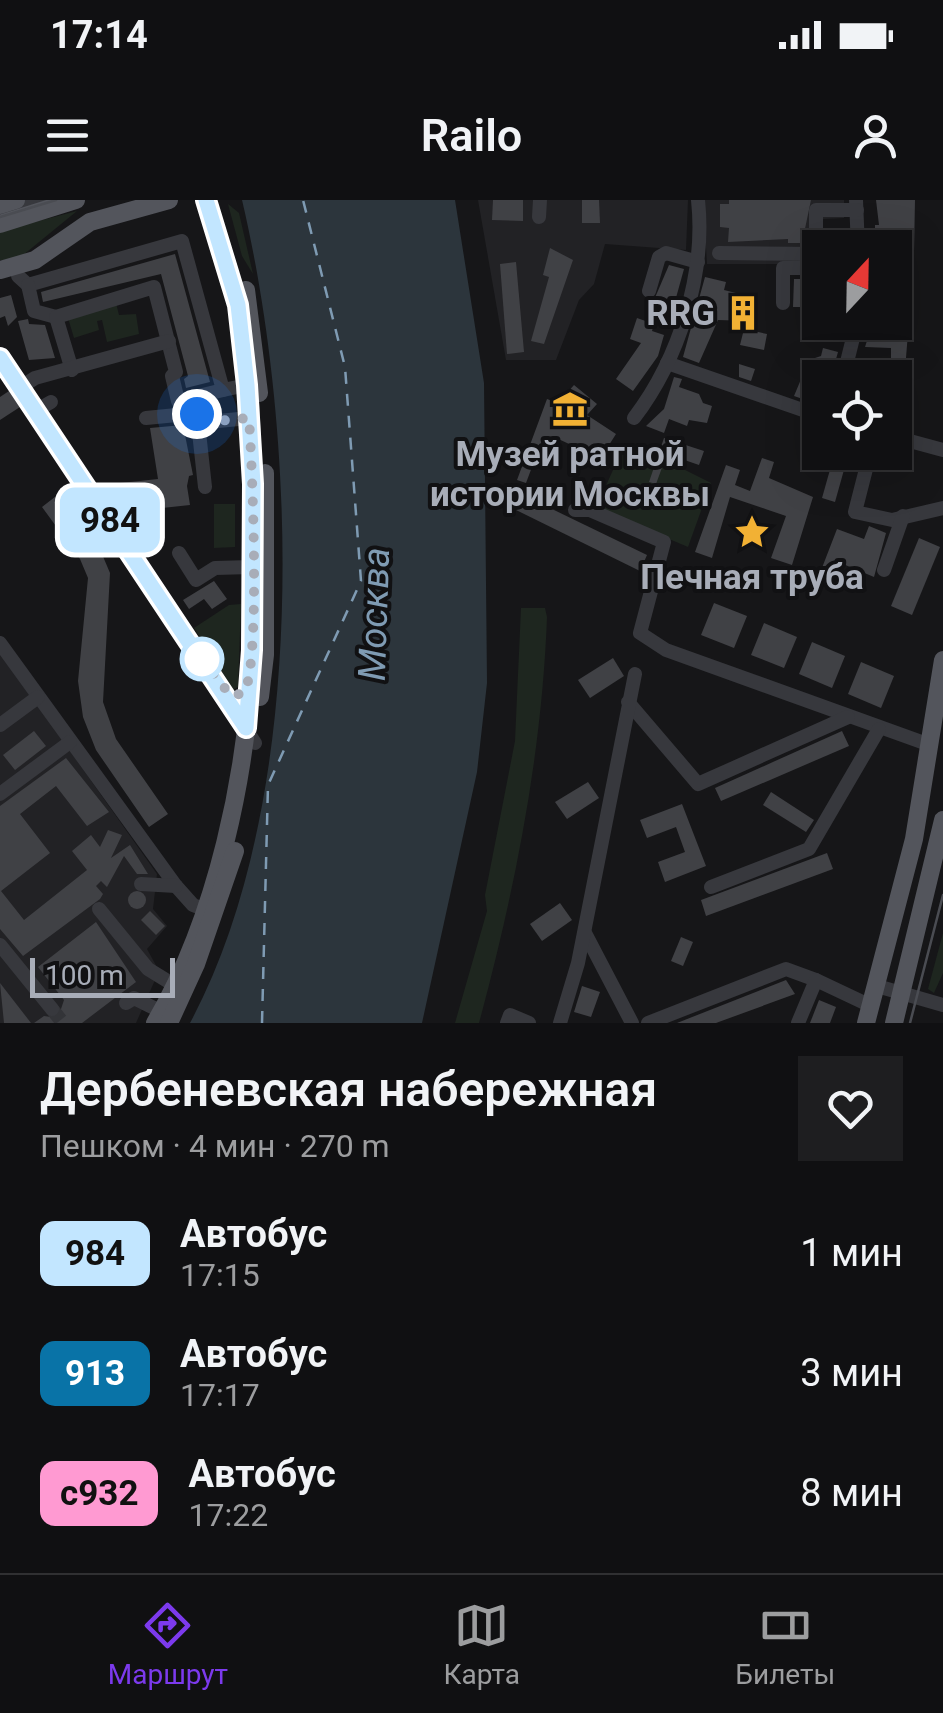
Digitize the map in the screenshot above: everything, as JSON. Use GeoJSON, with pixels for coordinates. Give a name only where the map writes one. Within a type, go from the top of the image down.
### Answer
{"type":"FeatureCollection","features":[{"type":"Feature","properties":{"kind":"main road"},"geometry":{"type":"LineString","coordinates":[[1,217],[16,200]]}},
{"type":"Feature","properties":{"kind":"main road"},"geometry":{"type":"LineString","coordinates":[[15,277],[78,227],[169,200]]}},
{"type":"Feature","properties":{"kind":"main road"},"geometry":{"type":"LineString","coordinates":[[206,200],[238,305],[247,385],[250,736]]}},
{"type":"Feature","properties":{"kind":"main road"},"geometry":{"type":"LineString","coordinates":[[169,1023],[209,911],[265,655],[265,481],[259,388],[251,312],[219,200]]}},
{"type":"Feature","properties":{"kind":"main road"},"geometry":{"type":"LineString","coordinates":[[1,217],[72,201]]}},
{"type":"Feature","properties":{"kind":"main road"},"geometry":{"type":"LineString","coordinates":[[868,1015],[914,839],[940,702],[943,660]]}},
{"type":"Feature","properties":{"kind":"main road"},"geometry":{"type":"LineString","coordinates":[[894,1023],[943,820]]}},
{"type":"Feature","properties":{"kind":"main road"},"geometry":{"type":"LineString","coordinates":[[155,1016],[209,911]]}},
{"type":"Feature","properties":{"kind":"street"},"geometry":{"type":"LineString","coordinates":[[1,217],[46,200]]}},
{"type":"Feature","properties":{"kind":"street"},"geometry":{"type":"LineString","coordinates":[[539,217],[540,200]]}},
{"type":"Feature","properties":{"kind":"street"},"geometry":{"type":"LineString","coordinates":[[634,418],[667,364],[686,310],[698,262],[698,200]]}},
{"type":"Feature","properties":{"kind":"street"},"geometry":{"type":"LineString","coordinates":[[719,254],[816,254],[816,210],[838,205],[856,205],[857,230]]}},
{"type":"Feature","properties":{"kind":"street"},"geometry":{"type":"LineString","coordinates":[[0,283],[182,241],[223,390]]}},
{"type":"Feature","properties":{"kind":"street"},"geometry":{"type":"LineString","coordinates":[[649,291],[658,258],[666,254],[698,262]]}},
{"type":"Feature","properties":{"kind":"street"},"geometry":{"type":"LineString","coordinates":[[783,303],[782,268],[802,268]]}},
{"type":"Feature","properties":{"kind":"street"},"geometry":{"type":"LineString","coordinates":[[15,277],[34,311],[56,317],[154,287],[169,342],[178,402],[247,385]]}},
{"type":"Feature","properties":{"kind":"street"},"geometry":{"type":"LineString","coordinates":[[56,317],[72,370]]}},
{"type":"Feature","properties":{"kind":"street"},"geometry":{"type":"LineString","coordinates":[[21,386],[35,378],[169,342]]}},
{"type":"Feature","properties":{"kind":"street"},"geometry":{"type":"LineString","coordinates":[[2,364],[21,386],[215,688],[250,736]]}},
{"type":"Feature","properties":{"kind":"street"},"geometry":{"type":"LineString","coordinates":[[667,364],[802,410]]}},
{"type":"Feature","properties":{"kind":"street"},"geometry":{"type":"LineString","coordinates":[[36,410],[51,402]]}},
{"type":"Feature","properties":{"kind":"street"},"geometry":{"type":"LineString","coordinates":[[146,418],[197,414],[205,488]]}},
{"type":"Feature","properties":{"kind":"street"},"geometry":{"type":"LineString","coordinates":[[198,423],[249,418]]}},
{"type":"Feature","properties":{"kind":"street"},"geometry":{"type":"LineString","coordinates":[[912,442],[943,450]]}},
{"type":"Feature","properties":{"kind":"street"},"geometry":{"type":"LineString","coordinates":[[866,470],[856,512],[892,520],[943,508]]}},
{"type":"Feature","properties":{"kind":"street"},"geometry":{"type":"LineString","coordinates":[[575,510],[590,510],[664,542],[640,633],[666,650],[879,730],[930,745]]}},
{"type":"Feature","properties":{"kind":"street"},"geometry":{"type":"LineString","coordinates":[[884,570],[903,516]]}},
{"type":"Feature","properties":{"kind":"street"},"geometry":{"type":"LineString","coordinates":[[179,553],[196,580],[214,568],[251,567]]}},
{"type":"Feature","properties":{"kind":"street"},"geometry":{"type":"LineString","coordinates":[[0,643],[86,770],[176,886],[192,905],[209,911]]}},
{"type":"Feature","properties":{"kind":"street"},"geometry":{"type":"LineString","coordinates":[[560,1023],[584,932],[636,674]]}},
{"type":"Feature","properties":{"kind":"street"},"geometry":{"type":"LineString","coordinates":[[215,688],[236,697],[244,693],[250,682]]}},
{"type":"Feature","properties":{"kind":"street"},"geometry":{"type":"LineString","coordinates":[[0,725],[38,697]]}},
{"type":"Feature","properties":{"kind":"street"},"geometry":{"type":"LineString","coordinates":[[628,702],[698,784],[848,717]]}},
{"type":"Feature","properties":{"kind":"street"},"geometry":{"type":"LineString","coordinates":[[711,887],[809,849],[879,730]]}},
{"type":"Feature","properties":{"kind":"street"},"geometry":{"type":"LineString","coordinates":[[2,789],[70,742]]}},
{"type":"Feature","properties":{"kind":"street"},"geometry":{"type":"LineString","coordinates":[[142,884],[176,886]]}},
{"type":"Feature","properties":{"kind":"street"},"geometry":{"type":"LineString","coordinates":[[99,909],[148,969],[174,984]]}},
{"type":"Feature","properties":{"kind":"street"},"geometry":{"type":"LineString","coordinates":[[584,932],[632,1023]]}},
{"type":"Feature","properties":{"kind":"street"},"geometry":{"type":"LineString","coordinates":[[0,945],[52,1010]]}},
{"type":"Feature","properties":{"kind":"street"},"geometry":{"type":"LineString","coordinates":[[648,1023],[786,969],[816,980],[868,1015]]}},
{"type":"Feature","properties":{"kind":"street"},"geometry":{"type":"LineString","coordinates":[[798,1023],[816,980]]}},
{"type":"Feature","properties":{"kind":"street"},"geometry":{"type":"LineString","coordinates":[[876,986],[943,1005]]}},
{"type":"Feature","properties":{"kind":"street"},"geometry":{"type":"LineString","coordinates":[[126,1003],[134,998],[155,1016]]}},
{"type":"Feature","properties":{"kind":"street"},"geometry":{"type":"LineString","coordinates":[[940,1023],[943,1014]]}},
{"type":"Feature","properties":{"kind":"street"},"geometry":{"type":"LineString","coordinates":[[507,1023],[510,1015],[529,1023]]}},
{"type":"Feature","properties":{"kind":"shaded area"},"geometry":{"type":"Polygon","coordinates":[[[478,200],[688,200],[686,250],[605,244],[594,284],[579,300],[556,360],[506,360],[478,200]]]}},
{"type":"Feature","properties":{"kind":"shaded area"},"geometry":{"type":"Polygon","coordinates":[[[703,200],[844,200],[844,218],[823,219],[822,230],[802,230],[802,264],[707,264],[703,200]]]}},
{"type":"Feature","properties":{"kind":"shaded area"},"geometry":{"type":"Polygon","coordinates":[[[228,204],[239,213],[253,274],[242,256],[228,204]]]}},
{"type":"Feature","properties":{"kind":"shaded area"},"geometry":{"type":"Polygon","coordinates":[[[77,211],[17,260],[0,260],[0,231],[77,211]]]}},
{"type":"Feature","properties":{"kind":"shaded area"},"geometry":{"type":"Polygon","coordinates":[[[116,303],[119,315],[136,314],[139,334],[107,342],[102,320],[97,321],[99,330],[74,338],[68,318],[116,303]]]}},
{"type":"Feature","properties":{"kind":"shaded area"},"geometry":{"type":"Polygon","coordinates":[[[621,452],[635,459],[651,453],[711,483],[688,547],[596,508],[621,452]]]}},
{"type":"Feature","properties":{"kind":"shaded area"},"geometry":{"type":"Polygon","coordinates":[[[214,504],[235,504],[235,547],[214,548],[214,504]]]}},
{"type":"Feature","properties":{"kind":"shaded area"},"geometry":{"type":"Polygon","coordinates":[[[241,604],[238,687],[233,690],[194,628],[229,605],[241,604]]]}},
{"type":"Feature","properties":{"kind":"shaded area"},"geometry":{"type":"Polygon","coordinates":[[[521,608],[545,608],[547,617],[533,771],[515,872],[479,1023],[455,1023],[487,911],[485,895],[515,741],[521,608]]]}},
{"type":"Feature","properties":{"kind":"shaded area"},"geometry":{"type":"Polygon","coordinates":[[[0,652],[157,874],[153,909],[167,926],[147,949],[159,971],[136,1023],[0,1023],[0,652]]]}},
{"type":"Feature","properties":{"kind":"shaded area"},"geometry":{"type":"Polygon","coordinates":[[[943,933],[943,973],[934,993],[928,989],[943,933]]]}},
{"type":"Feature","properties":{"kind":"water","name":"Москва"},"geometry":{"type":"Polygon","coordinates":[[[242,200],[455,200],[484,383],[487,683],[477,772],[422,1023],[190,1023],[229,934],[256,835],[274,728],[282,618],[282,507],[274,398],[261,295],[242,200]]]}},
{"type":"Feature","properties":{"kind":"building"},"geometry":{"type":"Polygon","coordinates":[[[493,200],[523,200],[523,221],[492,220],[493,200]]]}},
{"type":"Feature","properties":{"kind":"building"},"geometry":{"type":"Polygon","coordinates":[[[582,200],[599,200],[600,223],[582,223],[582,200]]]}},
{"type":"Feature","properties":{"kind":"building"},"geometry":{"type":"Polygon","coordinates":[[[729,200],[811,200],[802,243],[788,243],[788,239],[728,242],[729,228],[720,227],[720,204],[729,204],[729,200]]]}},
{"type":"Feature","properties":{"kind":"building"},"geometry":{"type":"Polygon","coordinates":[[[876,200],[915,200],[914,251],[912,230],[875,230],[875,225],[879,225],[876,200]]]}},
{"type":"Feature","properties":{"kind":"building"},"geometry":{"type":"Polygon","coordinates":[[[550,248],[573,260],[544,344],[531,341],[549,277],[543,275],[550,248]]]}},
{"type":"Feature","properties":{"kind":"building"},"geometry":{"type":"Polygon","coordinates":[[[175,254],[210,382],[186,388],[184,379],[188,376],[161,274],[43,302],[41,292],[175,254]]]}},
{"type":"Feature","properties":{"kind":"building"},"geometry":{"type":"Polygon","coordinates":[[[516,262],[524,352],[507,354],[500,264],[516,262]]]}},
{"type":"Feature","properties":{"kind":"building"},"geometry":{"type":"Polygon","coordinates":[[[669,265],[684,269],[674,305],[654,300],[669,265]]]}},
{"type":"Feature","properties":{"kind":"building"},"geometry":{"type":"Polygon","coordinates":[[[705,277],[726,282],[724,290],[756,298],[750,321],[718,320],[699,363],[683,357],[705,277]]]}},
{"type":"Feature","properties":{"kind":"building"},"geometry":{"type":"Polygon","coordinates":[[[794,279],[802,279],[802,307],[793,307],[794,279]]]}},
{"type":"Feature","properties":{"kind":"building"},"geometry":{"type":"Polygon","coordinates":[[[11,295],[17,317],[8,326],[5,316],[0,318],[0,298],[11,295]]]}},
{"type":"Feature","properties":{"kind":"building"},"geometry":{"type":"Polygon","coordinates":[[[637,318],[654,324],[652,331],[664,335],[658,356],[633,391],[616,379],[641,343],[630,339],[637,318]]]}},
{"type":"Feature","properties":{"kind":"building"},"geometry":{"type":"Polygon","coordinates":[[[28,319],[29,324],[45,325],[55,358],[29,360],[18,321],[28,319]]]}},
{"type":"Feature","properties":{"kind":"building"},"geometry":{"type":"Polygon","coordinates":[[[744,329],[767,334],[764,350],[740,345],[744,329]]]}},
{"type":"Feature","properties":{"kind":"building"},"geometry":{"type":"Polygon","coordinates":[[[867,340],[907,340],[906,360],[891,360],[891,348],[865,347],[867,340]]]}},
{"type":"Feature","properties":{"kind":"building"},"geometry":{"type":"Polygon","coordinates":[[[823,348],[838,352],[836,360],[809,360],[821,356],[823,348]]]}},
{"type":"Feature","properties":{"kind":"building"},"geometry":{"type":"Polygon","coordinates":[[[739,364],[755,369],[751,381],[739,377],[739,364]]]}},
{"type":"Feature","properties":{"kind":"building"},"geometry":{"type":"Polygon","coordinates":[[[674,377],[682,379],[679,387],[699,394],[703,403],[712,406],[707,423],[689,420],[687,426],[669,419],[664,433],[646,426],[664,409],[674,377]]]}},
{"type":"Feature","properties":{"kind":"building"},"geometry":{"type":"Polygon","coordinates":[[[802,377],[802,399],[794,396],[802,377]]]}},
{"type":"Feature","properties":{"kind":"building"},"geometry":{"type":"Polygon","coordinates":[[[574,385],[597,404],[587,415],[616,434],[602,456],[597,453],[590,464],[576,456],[580,449],[554,437],[543,463],[535,459],[526,483],[517,480],[547,399],[558,403],[574,385]]]}},
{"type":"Feature","properties":{"kind":"building"},"geometry":{"type":"Polygon","coordinates":[[[9,391],[20,407],[0,420],[0,397],[9,391]]]}},
{"type":"Feature","properties":{"kind":"building"},"geometry":{"type":"Polygon","coordinates":[[[183,425],[193,475],[189,476],[187,486],[190,505],[116,513],[111,484],[158,479],[150,428],[183,425]]]}},
{"type":"Feature","properties":{"kind":"building"},"geometry":{"type":"Polygon","coordinates":[[[664,438],[704,451],[699,465],[667,454],[656,484],[649,482],[664,438]]]}},
{"type":"Feature","properties":{"kind":"building"},"geometry":{"type":"Polygon","coordinates":[[[762,458],[774,462],[769,478],[813,497],[792,565],[771,558],[786,516],[730,497],[712,558],[695,552],[726,465],[740,470],[735,485],[750,491],[762,458]]]}},
{"type":"Feature","properties":{"kind":"building"},"geometry":{"type":"Polygon","coordinates":[[[830,470],[844,470],[835,502],[822,498],[830,470]]]}},
{"type":"Feature","properties":{"kind":"building"},"geometry":{"type":"Polygon","coordinates":[[[60,493],[99,547],[110,573],[103,702],[116,739],[168,814],[149,827],[96,750],[83,717],[78,681],[88,578],[80,559],[42,507],[60,493]]]}},
{"type":"Feature","properties":{"kind":"building"},"geometry":{"type":"Polygon","coordinates":[[[521,494],[647,555],[640,571],[514,509],[521,494]]]}},
{"type":"Feature","properties":{"kind":"building"},"geometry":{"type":"Polygon","coordinates":[[[136,523],[142,543],[158,535],[161,542],[141,552],[126,528],[136,523]]]}},
{"type":"Feature","properties":{"kind":"building"},"geometry":{"type":"Polygon","coordinates":[[[869,526],[886,533],[874,577],[843,564],[837,580],[820,573],[837,529],[864,539],[869,526]]]}},
{"type":"Feature","properties":{"kind":"building"},"geometry":{"type":"Polygon","coordinates":[[[919,538],[940,547],[912,615],[891,606],[919,538]]]}},
{"type":"Feature","properties":{"kind":"building"},"geometry":{"type":"Polygon","coordinates":[[[214,581],[227,599],[212,609],[204,599],[189,609],[183,600],[214,581]]]}},
{"type":"Feature","properties":{"kind":"building"},"geometry":{"type":"Polygon","coordinates":[[[714,603],[747,616],[734,648],[701,635],[714,603]]]}},
{"type":"Feature","properties":{"kind":"building"},"geometry":{"type":"Polygon","coordinates":[[[764,623],[797,637],[784,668],[751,655],[764,623]]]}},
{"type":"Feature","properties":{"kind":"building"},"geometry":{"type":"Polygon","coordinates":[[[812,642],[845,656],[832,688],[799,674],[812,642]]]}},
{"type":"Feature","properties":{"kind":"building"},"geometry":{"type":"Polygon","coordinates":[[[613,658],[624,676],[590,698],[578,680],[613,658]]]}},
{"type":"Feature","properties":{"kind":"building"},"geometry":{"type":"Polygon","coordinates":[[[861,662],[894,676],[881,708],[848,694],[861,662]]]}},
{"type":"Feature","properties":{"kind":"building"},"geometry":{"type":"Polygon","coordinates":[[[34,731],[46,746],[15,770],[3,755],[34,731]]]}},
{"type":"Feature","properties":{"kind":"building"},"geometry":{"type":"Polygon","coordinates":[[[842,731],[849,746],[721,801],[715,788],[842,731]]]}},
{"type":"Feature","properties":{"kind":"building"},"geometry":{"type":"Polygon","coordinates":[[[66,758],[109,812],[87,826],[56,786],[20,814],[50,853],[1,891],[24,920],[87,870],[72,851],[91,835],[100,847],[108,830],[122,835],[111,858],[130,845],[148,874],[137,874],[124,856],[107,887],[101,881],[96,886],[103,894],[100,899],[23,956],[0,929],[0,806],[66,758]]]}},
{"type":"Feature","properties":{"kind":"building"},"geometry":{"type":"Polygon","coordinates":[[[588,782],[599,798],[567,819],[555,802],[588,782]]]}},
{"type":"Feature","properties":{"kind":"building"},"geometry":{"type":"Polygon","coordinates":[[[771,792],[814,820],[806,832],[763,805],[771,792]]]}},
{"type":"Feature","properties":{"kind":"building"},"geometry":{"type":"Polygon","coordinates":[[[682,804],[706,866],[665,882],[658,862],[685,852],[676,827],[647,838],[640,820],[682,804]]]}},
{"type":"Feature","properties":{"kind":"building"},"geometry":{"type":"Polygon","coordinates":[[[827,853],[833,869],[706,916],[701,900],[827,853]]]}},
{"type":"Feature","properties":{"kind":"building"},"geometry":{"type":"Polygon","coordinates":[[[137,891],[146,900],[137,909],[128,900],[137,891]]]}},
{"type":"Feature","properties":{"kind":"building"},"geometry":{"type":"Polygon","coordinates":[[[560,903],[572,920],[542,941],[530,924],[560,903]]]}},
{"type":"Feature","properties":{"kind":"building"},"geometry":{"type":"Polygon","coordinates":[[[150,911],[165,926],[156,935],[141,920],[150,911]]]}},
{"type":"Feature","properties":{"kind":"building"},"geometry":{"type":"Polygon","coordinates":[[[96,922],[136,982],[82,1023],[34,1023],[44,1016],[58,1018],[64,1000],[38,967],[96,922]]]}},
{"type":"Feature","properties":{"kind":"building"},"geometry":{"type":"Polygon","coordinates":[[[681,937],[693,942],[683,966],[671,961],[681,937]]]}},
{"type":"Feature","properties":{"kind":"building"},"geometry":{"type":"Polygon","coordinates":[[[786,980],[795,994],[716,1023],[677,1023],[786,980]]]}},
{"type":"Feature","properties":{"kind":"building"},"geometry":{"type":"Polygon","coordinates":[[[0,983],[31,1023],[4,1023],[0,983]]]}},
{"type":"Feature","properties":{"kind":"building"},"geometry":{"type":"Polygon","coordinates":[[[582,986],[600,992],[591,1017],[574,1012],[582,986]]]}},
{"type":"Feature","properties":{"kind":"building"},"geometry":{"type":"Polygon","coordinates":[[[819,1000],[836,1007],[830,1023],[810,1023],[819,1000]]]}},
{"type":"Feature","properties":{"kind":"ferry route"},"geometry":{"type":"LineString","coordinates":[[262,1023],[268,785],[361,581],[345,367],[303,200]]}},
{"type":"Feature","properties":{"kind":"tunnel"},"geometry":{"type":"LineString","coordinates":[[52,1009],[63,1023]]}},
{"type":"Feature","properties":{"kind":"tram line"},"geometry":{"type":"LineString","coordinates":[[0,217],[56,200]]}},
{"type":"Feature","properties":{"kind":"tram line"},"geometry":{"type":"LineString","coordinates":[[910,1023],[943,895]]}},
{"type":"Feature","properties":{"kind":"bus line","name":"984"},"geometry":{"type":"LineString","coordinates":[[0,358],[246,728],[252,650],[253,484],[247,385],[238,305],[206,200]]}},
{"type":"Feature","properties":{"kind":"place","name":"RRG"},"geometry":{"type":"Point","coordinates":[743,313]}},
{"type":"Feature","properties":{"kind":"place","name":"Музей ратной истории Москвы"},"geometry":{"type":"Point","coordinates":[570,409]}},
{"type":"Feature","properties":{"kind":"place","name":"Печная труба"},"geometry":{"type":"Point","coordinates":[752,532]}},
{"type":"Feature","properties":{"kind":"route"},"geometry":{"type":"LineString","coordinates":[[197,414],[198,423],[249,418],[253,484],[252,650],[248,688],[238,697],[231,696],[202,659]]}}]}
